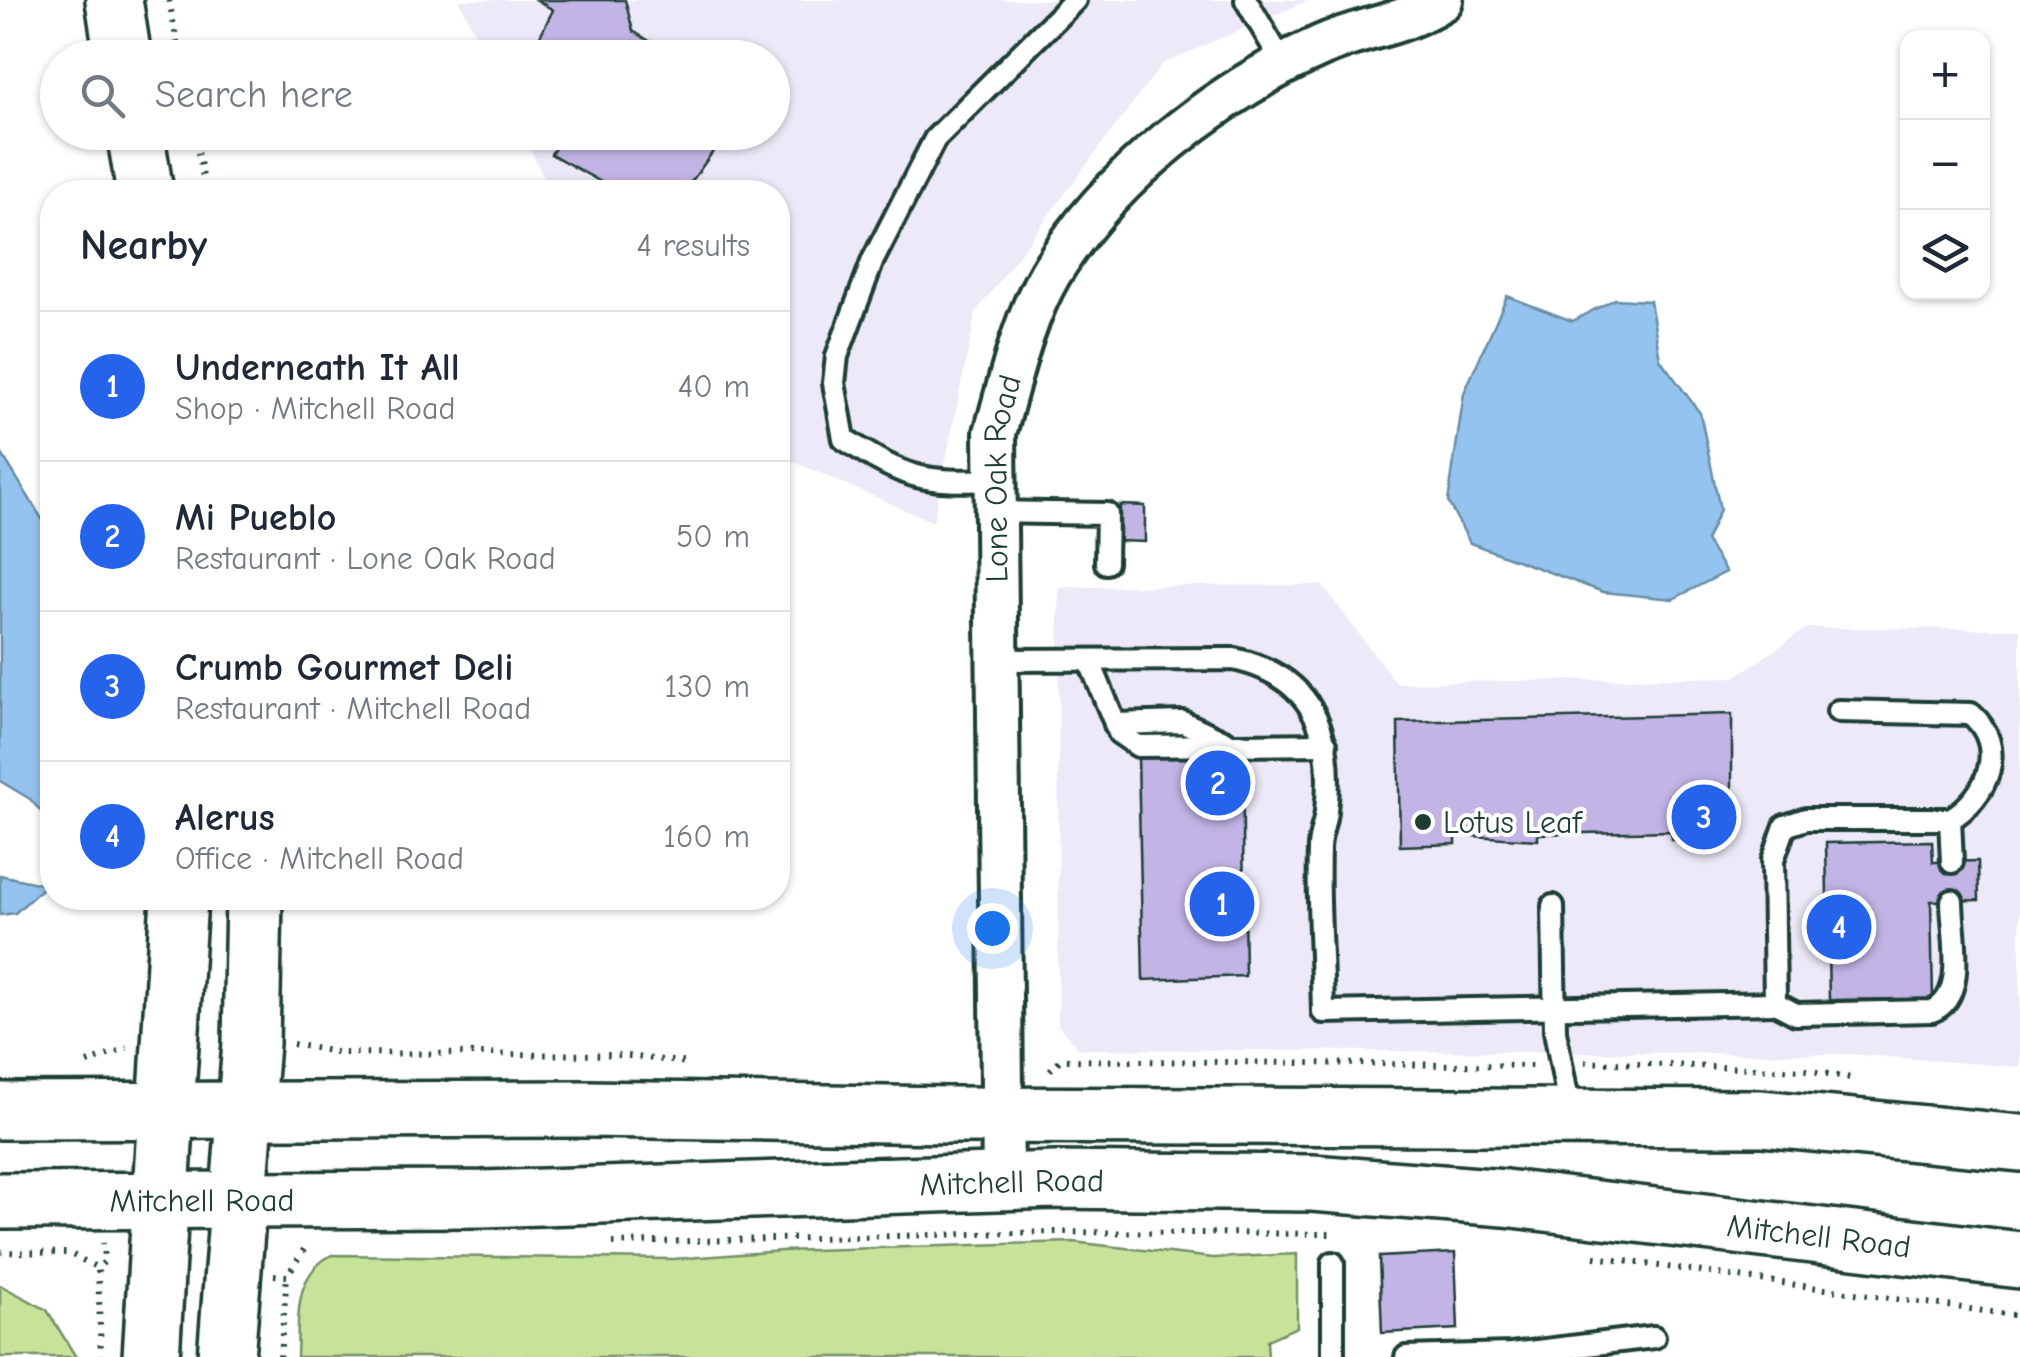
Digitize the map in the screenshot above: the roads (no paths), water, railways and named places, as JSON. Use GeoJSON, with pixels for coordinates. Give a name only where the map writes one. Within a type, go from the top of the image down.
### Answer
{"type":"FeatureCollection","features":[{"type":"Feature","properties":{"kind":"main road"},"geometry":{"type":"LineString","coordinates":[[114,0],[120,40]]}},
{"type":"Feature","properties":{"kind":"main road"},"geometry":{"type":"LineString","coordinates":[[138,150],[143,180]]}},
{"type":"Feature","properties":{"kind":"main road"},"geometry":{"type":"LineString","coordinates":[[151,1357],[177,910]]}},
{"type":"Feature","properties":{"kind":"main road"},"geometry":{"type":"LineString","coordinates":[[226,1357],[246,1109],[254,910]]}},
{"type":"Feature","properties":{"kind":"main road","name":"Mitchell Road"},"geometry":{"type":"LineString","coordinates":[[0,1111],[246,1109],[1804,1120],[2020,1143]]}},
{"type":"Feature","properties":{"kind":"main road","name":"Mitchell Road"},"geometry":{"type":"LineString","coordinates":[[0,1201],[238,1201],[317,1222],[1056,1180],[1312,1184],[1485,1196],[2020,1260]]}},
{"type":"Feature","properties":{"kind":"street","name":"Lone Oak Road"},"geometry":{"type":"LineString","coordinates":[[1003,1183],[996,434],[1019,349],[1050,274],[1111,196],[1174,134],[1245,84],[1324,44],[1409,20],[1442,0]]}},
{"type":"Feature","properties":{"kind":"lane"},"geometry":{"type":"LineString","coordinates":[[1075,0],[934,139],[873,260],[837,356],[834,382],[844,440],[896,473],[996,496],[1107,514],[1106,563]]}},
{"type":"Feature","properties":{"kind":"lane"},"geometry":{"type":"LineString","coordinates":[[1246,0],[1284,65]]}},
{"type":"Feature","properties":{"kind":"lane"},"geometry":{"type":"LineString","coordinates":[[998,660],[1234,659],[1279,675],[1311,705],[1326,744],[1326,811],[1318,846],[1323,1012],[1775,1002],[1796,1014],[1932,1011],[1944,1006],[1954,990],[1952,901]]}},
{"type":"Feature","properties":{"kind":"lane"},"geometry":{"type":"LineString","coordinates":[[1089,660],[1115,724],[1127,742],[1138,746],[1326,744]]}},
{"type":"Feature","properties":{"kind":"lane"},"geometry":{"type":"LineString","coordinates":[[1775,1002],[1773,860],[1785,826],[1806,819],[1950,819],[1968,809],[1987,782],[1990,746],[1979,721],[1961,710],[1838,710]]}},
{"type":"Feature","properties":{"kind":"lane"},"geometry":{"type":"LineString","coordinates":[[1950,819],[1952,862]]}},
{"type":"Feature","properties":{"kind":"lane"},"geometry":{"type":"LineString","coordinates":[[1553,906],[1554,1009],[1572,1117]]}},
{"type":"Feature","properties":{"kind":"lane"},"geometry":{"type":"LineString","coordinates":[[1333,1263],[1334,1357]]}},
{"type":"Feature","properties":{"kind":"lane"},"geometry":{"type":"LineString","coordinates":[[1406,1357],[1511,1354],[1654,1337]]}},
{"type":"Feature","properties":{"kind":"water"},"geometry":{"type":"Polygon","coordinates":[[[1507,296],[1572,321],[1615,299],[1650,301],[1660,359],[1700,413],[1720,509],[1706,541],[1726,572],[1673,599],[1603,592],[1470,543],[1448,502],[1464,393],[1507,296]]]}},
{"type":"Feature","properties":{"kind":"water"},"geometry":{"type":"Polygon","coordinates":[[[0,451],[40,516],[40,810],[30,799],[0,781],[0,451]]]}},
{"type":"Feature","properties":{"kind":"water"},"geometry":{"type":"Polygon","coordinates":[[[0,875],[40,884],[40,890],[15,913],[0,915],[0,875]]]}},
{"type":"Feature","properties":{"kind":"place","name":"Mi Pueblo"},"geometry":{"type":"Point","coordinates":[1218,783]}},
{"type":"Feature","properties":{"kind":"place","name":"Crumb Gourmet Deli"},"geometry":{"type":"Point","coordinates":[1704,817]}},
{"type":"Feature","properties":{"kind":"place","name":"Lotus Leaf"},"geometry":{"type":"Point","coordinates":[1423,822]}},
{"type":"Feature","properties":{"kind":"place","name":"Underneath It All"},"geometry":{"type":"Point","coordinates":[1222,904]}},
{"type":"Feature","properties":{"kind":"place","name":"Alerus"},"geometry":{"type":"Point","coordinates":[1839,927]}}]}
